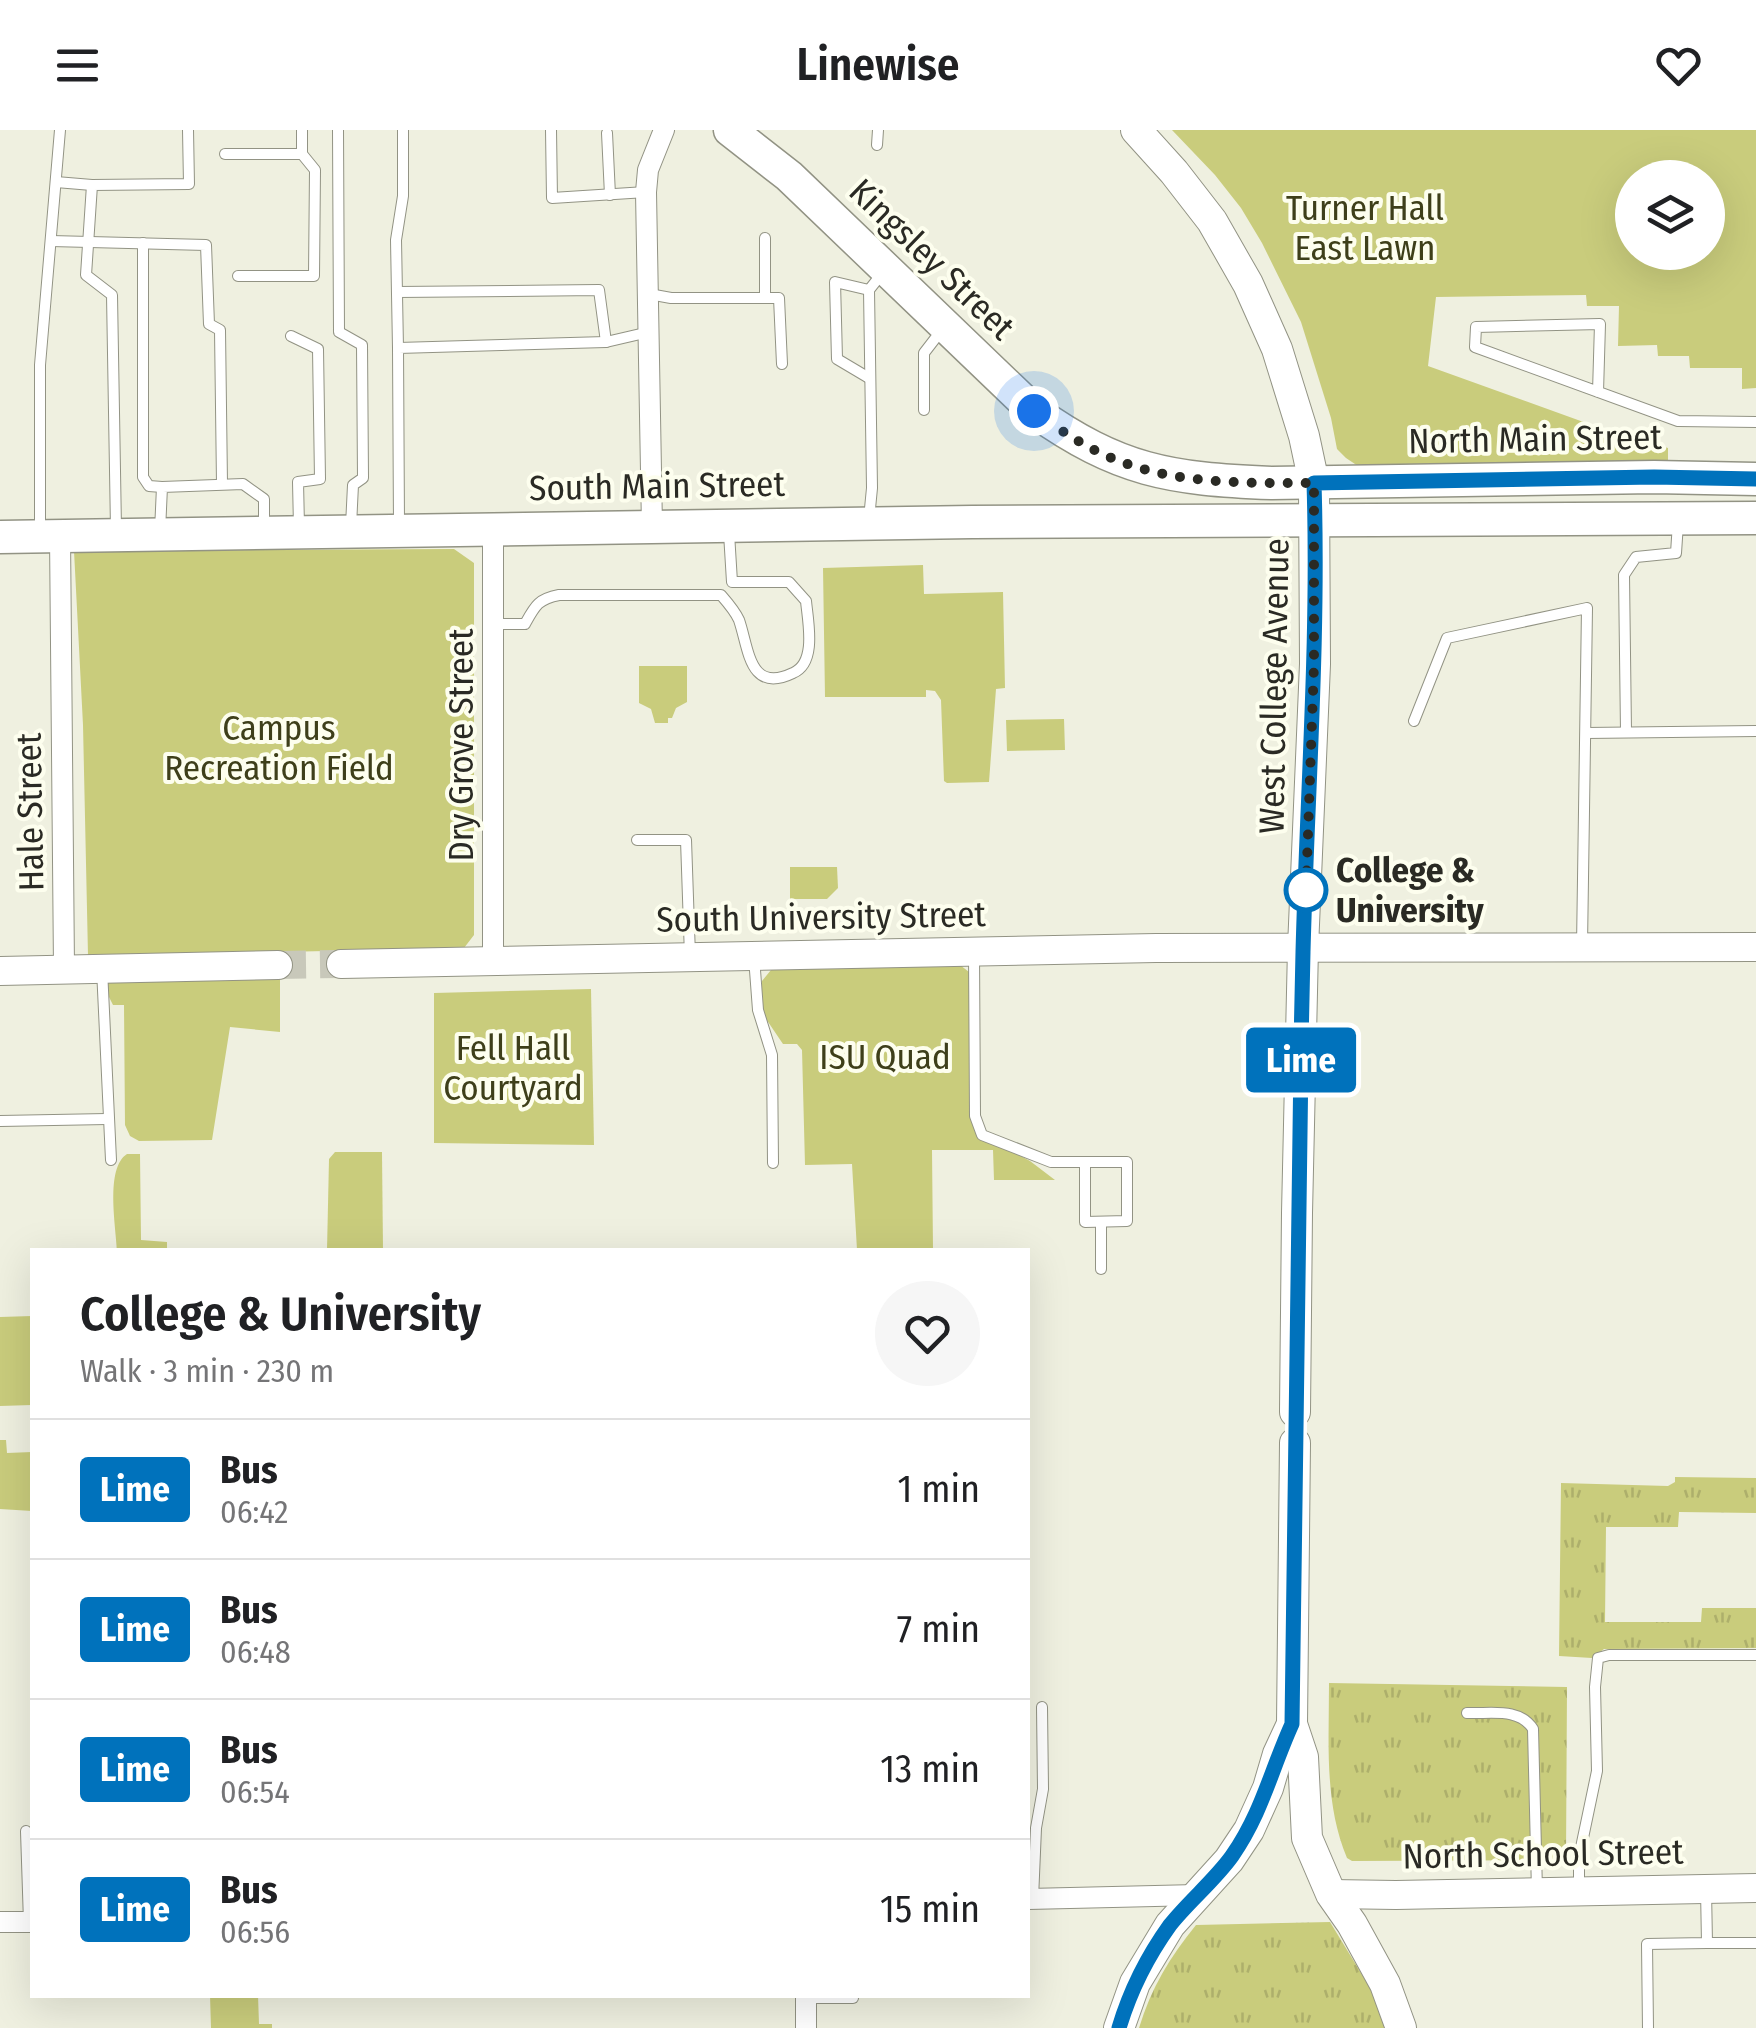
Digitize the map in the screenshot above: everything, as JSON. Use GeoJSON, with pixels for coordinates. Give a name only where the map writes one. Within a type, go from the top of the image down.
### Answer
{"type":"FeatureCollection","features":[{"type":"Feature","properties":{"kind":"main road","name":"West College Avenue"},"geometry":{"type":"LineString","coordinates":[[1136,130],[1212,221],[1248,284],[1277,349],[1314,483],[1314,664],[1303,948],[1295,1412]]}},
{"type":"Feature","properties":{"kind":"main road","name":"Kingsley Street"},"geometry":{"type":"LineString","coordinates":[[745,135],[789,176],[877,280],[944,326],[1034,411],[1068,436],[1107,456],[1180,477],[1314,483]]}},
{"type":"Feature","properties":{"kind":"main road","name":"North Main Street"},"geometry":{"type":"LineString","coordinates":[[1314,483],[1756,479]]}},
{"type":"Feature","properties":{"kind":"main road"},"geometry":{"type":"LineString","coordinates":[[1316,521],[1756,518]]}},
{"type":"Feature","properties":{"kind":"main road","name":"South Main Street"},"geometry":{"type":"LineString","coordinates":[[0,537],[492,528],[1316,521]]}},
{"type":"Feature","properties":{"kind":"main road"},"geometry":{"type":"LineString","coordinates":[[1295,1443],[1292,1724],[1303,1757],[1307,1838],[1331,1894],[1385,1984],[1402,2028]]}},
{"type":"Feature","properties":{"kind":"main road"},"geometry":{"type":"LineString","coordinates":[[1118,2028],[1143,1968],[1170,1925],[1229,1860],[1249,1830],[1292,1724]]}},
{"type":"Feature","properties":{"kind":"street"},"geometry":{"type":"LineString","coordinates":[[652,527],[646,192],[648,170],[664,130]]}},
{"type":"Feature","properties":{"kind":"street","name":"Dry Grove Street"},"geometry":{"type":"LineString","coordinates":[[492,528],[494,962]]}},
{"type":"Feature","properties":{"kind":"street","name":"Hale Street"},"geometry":{"type":"LineString","coordinates":[[50,536],[64,968]]}},
{"type":"Feature","properties":{"kind":"street","name":"South University Street"},"geometry":{"type":"LineString","coordinates":[[341,964],[1174,948],[1756,946]]}},
{"type":"Feature","properties":{"kind":"street"},"geometry":{"type":"LineString","coordinates":[[0,971],[278,965]]}},
{"type":"Feature","properties":{"kind":"street","name":"North School Street"},"geometry":{"type":"LineString","coordinates":[[1331,1894],[1756,1888]]}},
{"type":"Feature","properties":{"kind":"street"},"geometry":{"type":"LineString","coordinates":[[1030,1899],[1197,1895]]}},
{"type":"Feature","properties":{"kind":"street"},"geometry":{"type":"LineString","coordinates":[[0,1922],[30,1922]]}},
{"type":"Feature","properties":{"kind":"street"},"geometry":{"type":"LineString","coordinates":[[806,1998],[806,2028]]}},
{"type":"Feature","properties":{"kind":"lane"},"geometry":{"type":"LineString","coordinates":[[50,536],[40,365],[60,130]]}},
{"type":"Feature","properties":{"kind":"lane"},"geometry":{"type":"LineString","coordinates":[[56,182],[92,186],[189,184],[188,130]]}},
{"type":"Feature","properties":{"kind":"lane"},"geometry":{"type":"LineString","coordinates":[[238,276],[314,276],[315,170],[302,154],[302,130]]}},
{"type":"Feature","properties":{"kind":"lane"},"geometry":{"type":"LineString","coordinates":[[338,130],[339,332],[362,345],[363,478],[353,485],[350,531]]}},
{"type":"Feature","properties":{"kind":"lane"},"geometry":{"type":"LineString","coordinates":[[399,530],[396,240],[403,196],[403,130]]}},
{"type":"Feature","properties":{"kind":"lane"},"geometry":{"type":"LineString","coordinates":[[551,130],[552,198],[646,192]]}},
{"type":"Feature","properties":{"kind":"lane"},"geometry":{"type":"LineString","coordinates":[[877,145],[878,130]]}},
{"type":"Feature","properties":{"kind":"lane"},"geometry":{"type":"LineString","coordinates":[[607,133],[610,195]]}},
{"type":"Feature","properties":{"kind":"lane"},"geometry":{"type":"LineString","coordinates":[[225,154],[302,154]]}},
{"type":"Feature","properties":{"kind":"lane"},"geometry":{"type":"LineString","coordinates":[[92,186],[86,276],[112,294],[116,535]]}},
{"type":"Feature","properties":{"kind":"lane"},"geometry":{"type":"LineString","coordinates":[[765,238],[766,298]]}},
{"type":"Feature","properties":{"kind":"lane"},"geometry":{"type":"LineString","coordinates":[[52,241],[206,245],[209,324],[220,330],[222,484]]}},
{"type":"Feature","properties":{"kind":"lane"},"geometry":{"type":"LineString","coordinates":[[143,243],[143,477],[149,486],[162,487],[243,484],[264,498],[264,532]]}},
{"type":"Feature","properties":{"kind":"lane"},"geometry":{"type":"LineString","coordinates":[[868,524],[872,488],[869,378],[877,280],[834,282],[836,359],[869,378]]}},
{"type":"Feature","properties":{"kind":"lane"},"geometry":{"type":"LineString","coordinates":[[397,292],[599,290],[606,342]]}},
{"type":"Feature","properties":{"kind":"lane"},"geometry":{"type":"LineString","coordinates":[[648,294],[671,298],[780,298],[782,364]]}},
{"type":"Feature","properties":{"kind":"lane"},"geometry":{"type":"LineString","coordinates":[[1598,392],[1600,324],[1476,327],[1476,347],[1598,392],[1678,421],[1756,422]]}},
{"type":"Feature","properties":{"kind":"lane"},"geometry":{"type":"LineString","coordinates":[[924,410],[924,354],[944,326]]}},
{"type":"Feature","properties":{"kind":"lane"},"geometry":{"type":"LineString","coordinates":[[398,348],[606,342],[649,332]]}},
{"type":"Feature","properties":{"kind":"lane"},"geometry":{"type":"LineString","coordinates":[[291,336],[318,349],[320,479],[298,482],[299,532]]}},
{"type":"Feature","properties":{"kind":"lane"},"geometry":{"type":"LineString","coordinates":[[160,534],[162,487]]}},
{"type":"Feature","properties":{"kind":"lane"},"geometry":{"type":"LineString","coordinates":[[1626,732],[1624,575],[1636,557],[1676,553],[1679,518]]}},
{"type":"Feature","properties":{"kind":"lane"},"geometry":{"type":"LineString","coordinates":[[493,624],[525,624],[544,598],[559,595],[721,595],[732,582],[728,526]]}},
{"type":"Feature","properties":{"kind":"lane"},"geometry":{"type":"LineString","coordinates":[[721,595],[737,615],[748,660],[763,676],[773,680],[796,673],[804,666],[808,627],[806,601],[800,592],[788,582],[732,582]]}},
{"type":"Feature","properties":{"kind":"lane"},"geometry":{"type":"LineString","coordinates":[[1414,721],[1447,638],[1588,608],[1582,947]]}},
{"type":"Feature","properties":{"kind":"lane"},"geometry":{"type":"LineString","coordinates":[[1586,733],[1756,730]]}},
{"type":"Feature","properties":{"kind":"lane"},"geometry":{"type":"LineString","coordinates":[[638,840],[686,840],[690,957]]}},
{"type":"Feature","properties":{"kind":"lane"},"geometry":{"type":"LineString","coordinates":[[974,952],[975,1116],[982,1135],[1051,1162],[1085,1162],[1127,1162],[1128,1221],[1085,1222],[1085,1162]]}},
{"type":"Feature","properties":{"kind":"lane"},"geometry":{"type":"LineString","coordinates":[[754,956],[758,1010],[772,1055],[773,1163]]}},
{"type":"Feature","properties":{"kind":"lane"},"geometry":{"type":"LineString","coordinates":[[102,968],[111,1160]]}},
{"type":"Feature","properties":{"kind":"lane"},"geometry":{"type":"LineString","coordinates":[[0,1121],[107,1119]]}},
{"type":"Feature","properties":{"kind":"lane"},"geometry":{"type":"LineString","coordinates":[[1101,1222],[1101,1268]]}},
{"type":"Feature","properties":{"kind":"lane"},"geometry":{"type":"LineString","coordinates":[[1579,1891],[1579,1857],[1597,1771],[1598,1658],[1756,1655]]}},
{"type":"Feature","properties":{"kind":"lane"},"geometry":{"type":"LineString","coordinates":[[1030,1899],[1043,1789],[1042,1707]]}},
{"type":"Feature","properties":{"kind":"lane"},"geometry":{"type":"LineString","coordinates":[[1467,1713],[1518,1714],[1533,1729],[1537,1892]]}},
{"type":"Feature","properties":{"kind":"lane"},"geometry":{"type":"LineString","coordinates":[[26,1831],[30,1904]]}},
{"type":"Feature","properties":{"kind":"lane"},"geometry":{"type":"LineString","coordinates":[[1706,1889],[1707,1944]]}},
{"type":"Feature","properties":{"kind":"lane"},"geometry":{"type":"LineString","coordinates":[[1648,2028],[1647,1944],[1756,1943]]}},
{"type":"Feature","properties":{"kind":"green space","name":"Turner Hall East Lawn"},"geometry":{"type":"Polygon","coordinates":[[[1172,130],[1756,130],[1756,388],[1742,389],[1742,368],[1690,368],[1689,356],[1658,356],[1657,345],[1618,346],[1619,306],[1587,306],[1586,295],[1436,297],[1428,366],[1668,448],[1668,465],[1361,468],[1337,449],[1301,322],[1241,208],[1172,130]]]}},
{"type":"Feature","properties":{"kind":"green space","name":"Campus Recreation Field"},"geometry":{"type":"Polygon","coordinates":[[[454,549],[474,563],[474,935],[464,948],[280,952],[280,1032],[230,1027],[212,1140],[139,1141],[130,1136],[125,1125],[124,1005],[113,1005],[88,955],[74,551],[454,549]]]}},
{"type":"Feature","properties":{"kind":"green space"},"geometry":{"type":"Polygon","coordinates":[[[923,565],[924,594],[1003,592],[1005,688],[996,689],[989,782],[944,781],[941,700],[935,691],[926,690],[926,697],[825,697],[823,568],[923,565]]]}},
{"type":"Feature","properties":{"kind":"green space"},"geometry":{"type":"Polygon","coordinates":[[[639,666],[687,666],[687,702],[676,708],[668,723],[655,723],[651,709],[639,703],[639,666]]]}},
{"type":"Feature","properties":{"kind":"green space"},"geometry":{"type":"Polygon","coordinates":[[[1064,719],[1065,750],[1007,751],[1006,720],[1064,719]]]}},
{"type":"Feature","properties":{"kind":"green space"},"geometry":{"type":"Polygon","coordinates":[[[790,867],[837,867],[838,888],[827,899],[790,899],[790,867]]]}},
{"type":"Feature","properties":{"kind":"green space","name":"ISU Quad"},"geometry":{"type":"Polygon","coordinates":[[[960,965],[969,972],[970,1117],[978,1133],[1030,1161],[1055,1180],[994,1180],[993,1150],[932,1150],[933,1248],[857,1248],[852,1164],[805,1165],[802,1050],[797,1044],[783,1044],[762,1013],[762,981],[771,970],[960,965]]]}},
{"type":"Feature","properties":{"kind":"green space","name":"Fell Hall Courtyard"},"geometry":{"type":"Polygon","coordinates":[[[591,989],[594,1145],[434,1143],[434,993],[591,989]]]}},
{"type":"Feature","properties":{"kind":"green space"},"geometry":{"type":"Polygon","coordinates":[[[335,1152],[382,1152],[383,1248],[327,1248],[329,1159],[335,1152]]]}},
{"type":"Feature","properties":{"kind":"green space"},"geometry":{"type":"Polygon","coordinates":[[[127,1154],[140,1154],[141,1240],[167,1242],[167,1248],[117,1248],[114,1184],[120,1161],[127,1154]]]}},
{"type":"Feature","properties":{"kind":"green space"},"geometry":{"type":"Polygon","coordinates":[[[30,1316],[30,1405],[0,1406],[0,1317],[30,1316]]]}},
{"type":"Feature","properties":{"kind":"green space"},"geometry":{"type":"Polygon","coordinates":[[[0,1440],[6,1440],[7,1453],[30,1452],[30,1511],[0,1509],[0,1440]]]}},
{"type":"Feature","properties":{"kind":"green space"},"geometry":{"type":"Polygon","coordinates":[[[1675,1477],[1756,1478],[1756,1513],[1679,1512],[1678,1527],[1606,1527],[1605,1622],[1701,1622],[1702,1608],[1756,1608],[1756,1648],[1604,1649],[1592,1658],[1559,1656],[1561,1483],[1668,1486],[1675,1482],[1675,1477]]]}},
{"type":"Feature","properties":{"kind":"green space"},"geometry":{"type":"Polygon","coordinates":[[[1329,1683],[1567,1687],[1566,1860],[1347,1858],[1331,1794],[1329,1683]]]}},
{"type":"Feature","properties":{"kind":"green space"},"geometry":{"type":"Polygon","coordinates":[[[1330,1922],[1389,2028],[1139,2028],[1162,1974],[1196,1925],[1330,1922]]]}},
{"type":"Feature","properties":{"kind":"green space"},"geometry":{"type":"Polygon","coordinates":[[[210,1998],[258,1998],[259,2024],[272,2024],[272,2028],[211,2028],[210,1998]]]}},
{"type":"Feature","properties":{"kind":"tunnel"},"geometry":{"type":"LineString","coordinates":[[278,965],[341,964]]}},
{"type":"Feature","properties":{"kind":"bus line","name":"Lime"},"geometry":{"type":"LineString","coordinates":[[1119,2028],[1135,1982],[1170,1925],[1229,1860],[1249,1830],[1292,1724],[1297,1212],[1314,664],[1314,483],[1756,479]]}},
{"type":"Feature","properties":{"kind":"place","name":"College & University"},"geometry":{"type":"Point","coordinates":[1306,890]}},
{"type":"Feature","properties":{"kind":"route"},"geometry":{"type":"LineString","coordinates":[[1034,411],[1068,436],[1146,470],[1213,481],[1314,483],[1316,567],[1306,890]]}}]}
